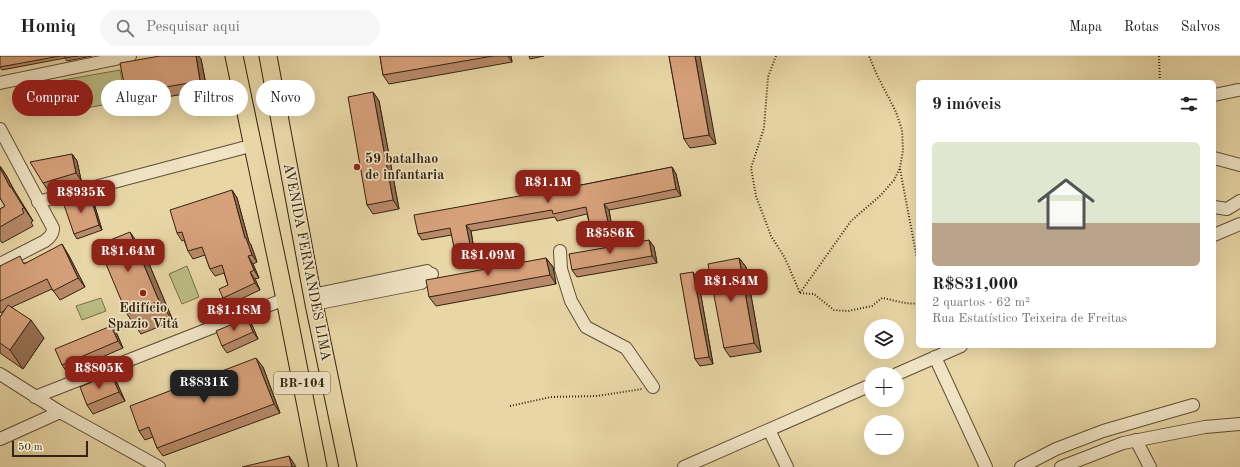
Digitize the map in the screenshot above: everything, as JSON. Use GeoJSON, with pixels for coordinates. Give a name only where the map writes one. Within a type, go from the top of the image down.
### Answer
{"type":"FeatureCollection","features":[{"type":"Feature","properties":{"kind":"highway","name":"AVENIDA FERNANDES LIMA"},"geometry":{"type":"LineString","coordinates":[[234,56],[281,276],[318,467]]}},
{"type":"Feature","properties":{"kind":"highway","name":"AVENIDA FERNANDES LIMA"},"geometry":{"type":"LineString","coordinates":[[268,56],[313,300],[348,467]]}},
{"type":"Feature","properties":{"kind":"highway"},"geometry":{"type":"LineString","coordinates":[[281,276],[294,289],[313,300],[301,317],[293,336]]}},
{"type":"Feature","properties":{"kind":"street"},"geometry":{"type":"LineString","coordinates":[[0,83],[130,56]]}},
{"type":"Feature","properties":{"kind":"street"},"geometry":{"type":"LineString","coordinates":[[1216,95],[1238,90]]}},
{"type":"Feature","properties":{"kind":"street"},"geometry":{"type":"LineString","coordinates":[[0,129],[53,228],[51,236],[45,241],[0,264]]}},
{"type":"Feature","properties":{"kind":"street"},"geometry":{"type":"LineString","coordinates":[[38,202],[254,145]]}},
{"type":"Feature","properties":{"kind":"street"},"geometry":{"type":"LineString","coordinates":[[1216,159],[1240,165]]}},
{"type":"Feature","properties":{"kind":"street"},"geometry":{"type":"LineString","coordinates":[[1216,207],[1227,209],[1240,201]]}},
{"type":"Feature","properties":{"kind":"street"},"geometry":{"type":"LineString","coordinates":[[1216,234],[1240,224]]}},
{"type":"Feature","properties":{"kind":"street"},"geometry":{"type":"LineString","coordinates":[[560,251],[561,269],[571,301],[586,327],[626,348],[653,387]]}},
{"type":"Feature","properties":{"kind":"street"},"geometry":{"type":"LineString","coordinates":[[313,300],[429,273]]}},
{"type":"Feature","properties":{"kind":"street"},"geometry":{"type":"LineString","coordinates":[[35,397],[285,299]]}},
{"type":"Feature","properties":{"kind":"street"},"geometry":{"type":"LineString","coordinates":[[904,371],[956,348]]}},
{"type":"Feature","properties":{"kind":"street"},"geometry":{"type":"LineString","coordinates":[[935,357],[986,467]]}},
{"type":"Feature","properties":{"kind":"street"},"geometry":{"type":"LineString","coordinates":[[0,374],[60,412],[159,467]]}},
{"type":"Feature","properties":{"kind":"street"},"geometry":{"type":"LineString","coordinates":[[684,467],[864,388]]}},
{"type":"Feature","properties":{"kind":"street"},"geometry":{"type":"LineString","coordinates":[[1021,467],[1056,449],[1103,431],[1193,405]]}},
{"type":"Feature","properties":{"kind":"street"},"geometry":{"type":"LineString","coordinates":[[0,439],[60,412]]}},
{"type":"Feature","properties":{"kind":"street"},"geometry":{"type":"LineString","coordinates":[[1061,467],[1123,443],[1205,427],[1240,424]]}},
{"type":"Feature","properties":{"kind":"street"},"geometry":{"type":"LineString","coordinates":[[769,430],[787,467]]}},
{"type":"Feature","properties":{"kind":"street"},"geometry":{"type":"LineString","coordinates":[[1136,440],[1150,467]]}},
{"type":"Feature","properties":{"kind":"path"},"geometry":{"type":"LineString","coordinates":[[776,56],[768,77],[764,128],[751,168],[756,196],[771,236],[785,258],[800,293]]}},
{"type":"Feature","properties":{"kind":"path"},"geometry":{"type":"LineString","coordinates":[[800,293],[851,221],[881,195],[894,180],[900,168],[903,150],[902,130],[896,112],[876,75],[869,56]]}},
{"type":"Feature","properties":{"kind":"path"},"geometry":{"type":"LineString","coordinates":[[1159,56],[1160,80]]}},
{"type":"Feature","properties":{"kind":"path"},"geometry":{"type":"LineString","coordinates":[[900,168],[916,253]]}},
{"type":"Feature","properties":{"kind":"path"},"geometry":{"type":"LineString","coordinates":[[800,293],[814,294],[834,310],[848,311],[872,306],[882,298],[910,304],[916,303]]}},
{"type":"Feature","properties":{"kind":"path"},"geometry":{"type":"LineString","coordinates":[[510,406],[551,397],[598,396],[653,387]]}},
{"type":"Feature","properties":{"kind":"green space"},"geometry":{"type":"Polygon","coordinates":[[[120,70],[122,80],[101,80],[101,105],[93,107],[93,80],[63,80],[120,70]]]}},
{"type":"Feature","properties":{"kind":"green space"},"geometry":{"type":"Polygon","coordinates":[[[187,266],[199,297],[182,304],[169,274],[187,266]]]}},
{"type":"Feature","properties":{"kind":"green space"},"geometry":{"type":"Polygon","coordinates":[[[101,298],[106,311],[82,320],[76,306],[101,298]]]}},
{"type":"Feature","properties":{"kind":"building"},"geometry":{"type":"Polygon","coordinates":[[[0,56],[60,56],[0,67],[0,56]]]}},
{"type":"Feature","properties":{"kind":"building"},"geometry":{"type":"Polygon","coordinates":[[[65,56],[78,56],[65,58],[65,56]]]}},
{"type":"Feature","properties":{"kind":"building"},"geometry":{"type":"Polygon","coordinates":[[[160,56],[196,56],[200,80],[179,80],[179,85],[171,86],[171,80],[123,80],[120,63],[160,56]]]}},
{"type":"Feature","properties":{"kind":"building"},"geometry":{"type":"Polygon","coordinates":[[[380,56],[493,56],[383,75],[380,56]]]}},
{"type":"Feature","properties":{"kind":"building"},"geometry":{"type":"Polygon","coordinates":[[[669,56],[695,56],[709,135],[684,139],[669,56]]]}},
{"type":"Feature","properties":{"kind":"building"},"geometry":{"type":"Polygon","coordinates":[[[373,92],[393,200],[367,205],[348,97],[373,92]]]}},
{"type":"Feature","properties":{"kind":"building"},"geometry":{"type":"Polygon","coordinates":[[[72,154],[76,173],[43,183],[30,162],[72,154]]]}},
{"type":"Feature","properties":{"kind":"building"},"geometry":{"type":"Polygon","coordinates":[[[672,167],[676,189],[604,204],[608,222],[590,226],[586,207],[553,214],[552,210],[466,225],[470,244],[454,247],[450,228],[418,234],[414,215],[536,194],[672,167]]]}},
{"type":"Feature","properties":{"kind":"building"},"geometry":{"type":"Polygon","coordinates":[[[0,168],[10,187],[24,208],[22,209],[24,213],[0,227],[0,209],[5,206],[0,198],[0,168]]]}},
{"type":"Feature","properties":{"kind":"building"},"geometry":{"type":"Polygon","coordinates":[[[232,190],[245,238],[252,255],[248,256],[254,270],[250,272],[255,283],[223,298],[219,289],[228,285],[222,265],[210,269],[202,247],[188,251],[182,232],[177,233],[170,210],[232,190]]]}},
{"type":"Feature","properties":{"kind":"building"},"geometry":{"type":"Polygon","coordinates":[[[90,195],[99,225],[74,234],[63,202],[90,195]]]}},
{"type":"Feature","properties":{"kind":"building"},"geometry":{"type":"Polygon","coordinates":[[[130,232],[159,301],[127,314],[98,245],[130,232]]]}},
{"type":"Feature","properties":{"kind":"building"},"geometry":{"type":"Polygon","coordinates":[[[649,240],[652,256],[572,270],[569,254],[649,240]]]}},
{"type":"Feature","properties":{"kind":"building"},"geometry":{"type":"Polygon","coordinates":[[[62,244],[78,278],[53,291],[47,279],[0,301],[0,266],[20,256],[24,264],[62,244]]]}},
{"type":"Feature","properties":{"kind":"building"},"geometry":{"type":"Polygon","coordinates":[[[546,258],[550,275],[429,297],[426,280],[546,258]]]}},
{"type":"Feature","properties":{"kind":"building"},"geometry":{"type":"Polygon","coordinates":[[[739,258],[754,343],[724,348],[708,264],[739,258]]]}},
{"type":"Feature","properties":{"kind":"building"},"geometry":{"type":"Polygon","coordinates":[[[693,272],[709,357],[695,359],[680,274],[693,272]]]}},
{"type":"Feature","properties":{"kind":"building"},"geometry":{"type":"Polygon","coordinates":[[[8,305],[31,320],[10,350],[0,343],[0,317],[8,305]]]}},
{"type":"Feature","properties":{"kind":"building"},"geometry":{"type":"Polygon","coordinates":[[[247,318],[253,332],[222,346],[216,331],[247,318]]]}},
{"type":"Feature","properties":{"kind":"building"},"geometry":{"type":"Polygon","coordinates":[[[111,326],[118,341],[62,365],[55,349],[111,326]]]}},
{"type":"Feature","properties":{"kind":"building"},"geometry":{"type":"Polygon","coordinates":[[[256,358],[274,404],[157,448],[149,427],[139,431],[130,406],[256,358]]]}},
{"type":"Feature","properties":{"kind":"building"},"geometry":{"type":"Polygon","coordinates":[[[111,374],[119,392],[87,405],[80,387],[111,374]]]}},
{"type":"Feature","properties":{"kind":"building"},"geometry":{"type":"Polygon","coordinates":[[[289,456],[292,467],[242,467],[289,456]]]}},
{"type":"Feature","properties":{"kind":"place","name":"59 batalhao de infantaria"},"geometry":{"type":"Point","coordinates":[357,167]}},
{"type":"Feature","properties":{"kind":"place","name":"Edifício Spazio Vitá"},"geometry":{"type":"Point","coordinates":[143,293]}}]}
